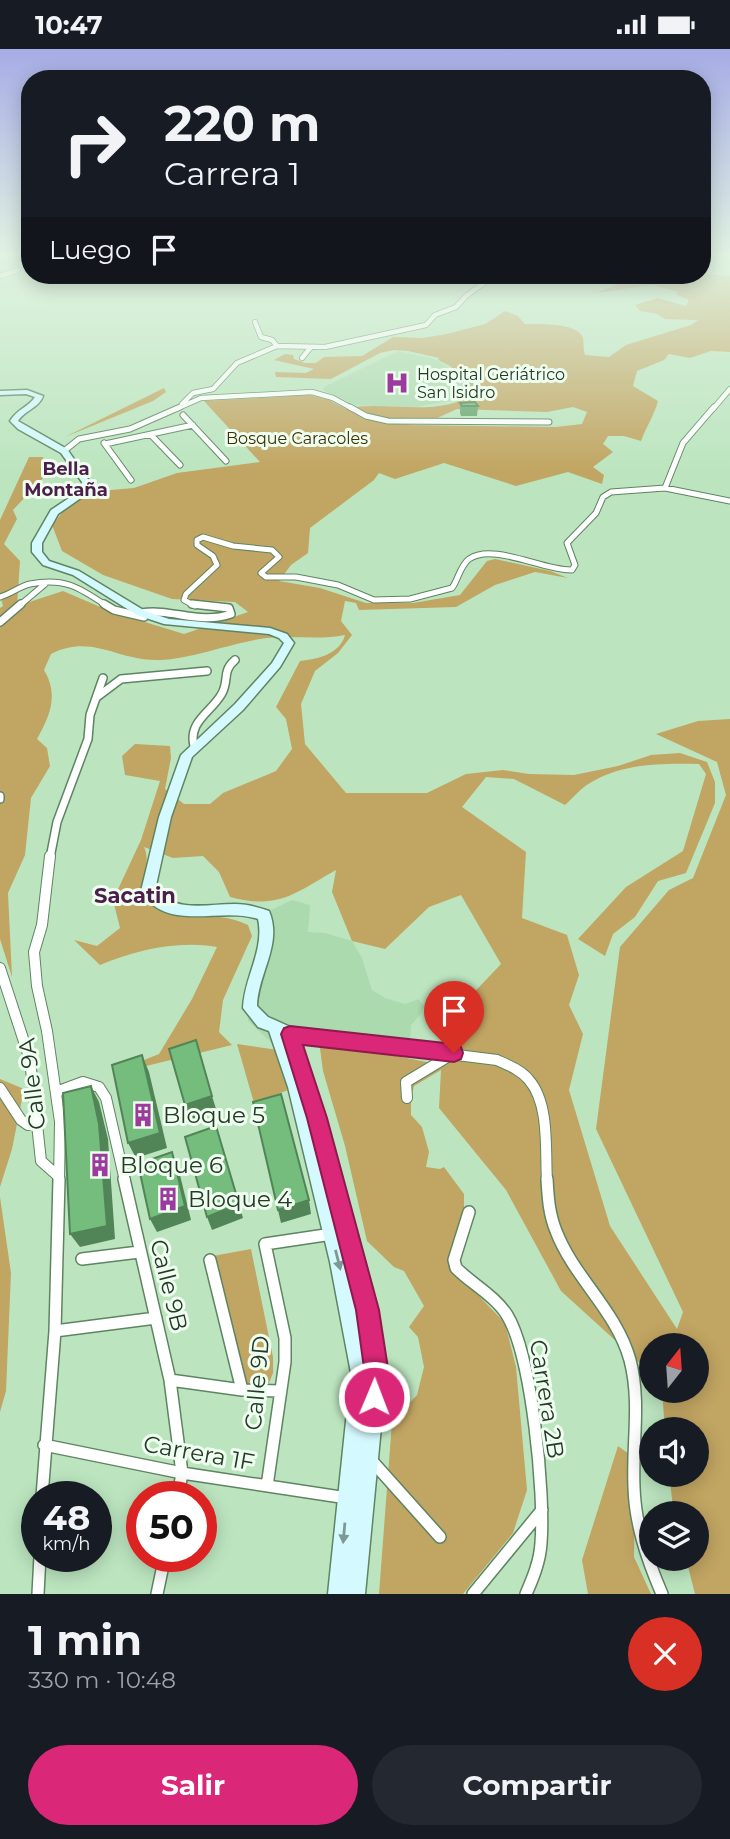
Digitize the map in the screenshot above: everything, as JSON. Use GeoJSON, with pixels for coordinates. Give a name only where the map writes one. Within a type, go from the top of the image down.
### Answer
{"type":"FeatureCollection","features":[{"type":"Feature","properties":{"kind":"main road"},"geometry":{"type":"LineString","coordinates":[[0,393],[36,393],[39,399],[37,402],[19,413],[14,421],[64,451],[86,482],[87,487],[54,512],[37,543],[37,552],[46,563],[76,573],[141,613],[168,622],[270,631],[283,636],[289,643],[276,665],[239,707],[194,746],[182,764],[164,817],[148,891],[153,899],[171,908],[206,911],[248,909],[264,915],[269,939],[252,988],[250,1008],[263,1022],[283,1032],[317,1118],[367,1310],[377,1375],[355,1594]]}},
{"type":"Feature","properties":{"kind":"main road"},"geometry":{"type":"LineString","coordinates":[[283,1032],[350,1310],[360,1373],[338,1594]]}},
{"type":"Feature","properties":{"kind":"street"},"geometry":{"type":"LineString","coordinates":[[257,326],[261,337],[272,340],[277,346]]}},
{"type":"Feature","properties":{"kind":"street"},"geometry":{"type":"LineString","coordinates":[[176,409],[193,393],[212,389],[237,363],[277,346],[325,347],[423,326]]}},
{"type":"Feature","properties":{"kind":"street"},"geometry":{"type":"LineString","coordinates":[[302,358],[311,347]]}},
{"type":"Feature","properties":{"kind":"street"},"geometry":{"type":"LineString","coordinates":[[64,451],[76,440],[130,429],[210,397],[312,392],[333,398],[366,416],[388,421],[549,422]]}},
{"type":"Feature","properties":{"kind":"street"},"geometry":{"type":"LineString","coordinates":[[665,488],[683,443],[728,393]]}},
{"type":"Feature","properties":{"kind":"street"},"geometry":{"type":"LineString","coordinates":[[183,415],[226,461]]}},
{"type":"Feature","properties":{"kind":"street"},"geometry":{"type":"LineString","coordinates":[[105,444],[193,425]]}},
{"type":"Feature","properties":{"kind":"street"},"geometry":{"type":"LineString","coordinates":[[96,435],[131,480]]}},
{"type":"Feature","properties":{"kind":"street"},"geometry":{"type":"LineString","coordinates":[[151,435],[180,465]]}},
{"type":"Feature","properties":{"kind":"street"},"geometry":{"type":"LineString","coordinates":[[141,613],[155,610],[191,618],[232,614],[229,608],[197,606],[184,600],[188,590],[212,573],[217,565],[213,556],[197,545],[197,540],[203,537],[233,546],[272,550],[279,557],[263,570],[261,575],[296,577],[338,585],[374,600],[410,599],[452,588],[469,559],[484,555],[502,556],[569,571],[575,565],[567,543],[596,513],[606,494],[665,488],[730,501]]}},
{"type":"Feature","properties":{"kind":"street"},"geometry":{"type":"LineString","coordinates":[[0,597],[13,594],[28,584],[72,583],[114,610],[168,622]]}},
{"type":"Feature","properties":{"kind":"street"},"geometry":{"type":"LineString","coordinates":[[0,622],[45,584]]}},
{"type":"Feature","properties":{"kind":"street"},"geometry":{"type":"LineString","coordinates":[[194,746],[192,732],[210,704],[223,692],[227,667],[236,660]]}},
{"type":"Feature","properties":{"kind":"street"},"geometry":{"type":"LineString","coordinates":[[95,699],[121,679],[207,671]]}},
{"type":"Feature","properties":{"kind":"street","name":"Calle 9A"},"geometry":{"type":"LineString","coordinates":[[43,1481],[55,1331],[60,1122],[47,1031],[37,986],[34,952],[42,925],[47,877],[58,822],[88,739],[90,715],[103,678]]}},
{"type":"Feature","properties":{"kind":"street"},"geometry":{"type":"LineString","coordinates":[[0,968],[30,1060],[41,1161],[58,1175]]}},
{"type":"Feature","properties":{"kind":"street"},"geometry":{"type":"LineString","coordinates":[[283,1032],[497,1060],[515,1069],[532,1083],[540,1101],[550,1215],[565,1253],[599,1294],[629,1357],[637,1410],[634,1489],[643,1551],[662,1594]]}},
{"type":"Feature","properties":{"kind":"street"},"geometry":{"type":"LineString","coordinates":[[407,1098],[405,1082],[454,1053]]}},
{"type":"Feature","properties":{"kind":"street","name":"Calle 9B"},"geometry":{"type":"LineString","coordinates":[[56,1092],[83,1083],[99,1087],[106,1098],[170,1380],[182,1473],[181,1481]]}},
{"type":"Feature","properties":{"kind":"street"},"geometry":{"type":"LineString","coordinates":[[0,1088],[21,1120],[28,1125],[37,1123]]}},
{"type":"Feature","properties":{"kind":"street","name":"Carrera 2B"},"geometry":{"type":"LineString","coordinates":[[469,1212],[454,1260],[456,1268],[507,1315],[520,1345],[542,1510]]}},
{"type":"Feature","properties":{"kind":"street","name":"Calle 9D"},"geometry":{"type":"LineString","coordinates":[[267,1486],[285,1338],[265,1244],[332,1234]]}},
{"type":"Feature","properties":{"kind":"street"},"geometry":{"type":"LineString","coordinates":[[82,1259],[139,1252]]}},
{"type":"Feature","properties":{"kind":"street"},"geometry":{"type":"LineString","coordinates":[[210,1260],[242,1390]]}},
{"type":"Feature","properties":{"kind":"street"},"geometry":{"type":"LineString","coordinates":[[55,1331],[156,1318]]}},
{"type":"Feature","properties":{"kind":"street"},"geometry":{"type":"LineString","coordinates":[[170,1380],[242,1390],[280,1391]]}},
{"type":"Feature","properties":{"kind":"street","name":"Carrera 1F"},"geometry":{"type":"LineString","coordinates":[[44,1445],[182,1473],[347,1498]]}},
{"type":"Feature","properties":{"kind":"street"},"geometry":{"type":"LineString","coordinates":[[369,1458],[440,1537]]}},
{"type":"Feature","properties":{"kind":"street"},"geometry":{"type":"LineString","coordinates":[[473,1594],[542,1510]]}},
{"type":"Feature","properties":{"kind":"street"},"geometry":{"type":"LineString","coordinates":[[526,1594],[537,1568],[542,1510]]}},
{"type":"Feature","properties":{"kind":"street"},"geometry":{"type":"LineString","coordinates":[[38,1594],[39,1572]]}},
{"type":"Feature","properties":{"kind":"street"},"geometry":{"type":"LineString","coordinates":[[157,1594],[162,1572]]}},
{"type":"Feature","properties":{"kind":"shaded area","name":"Hospital Geriátrico San Isidro"},"geometry":{"type":"Polygon","coordinates":[[[398,351],[434,359],[448,367],[473,392],[464,398],[410,408],[355,405],[323,390],[324,387],[398,351]]]}},
{"type":"Feature","properties":{"kind":"shaded area"},"geometry":{"type":"Polygon","coordinates":[[[292,900],[310,905],[308,932],[325,933],[352,941],[362,958],[372,990],[385,998],[405,1004],[418,999],[424,1006],[411,1025],[409,1056],[310,1037],[276,1047],[248,1021],[247,1008],[259,982],[263,914],[292,900]]]}},
{"type":"Feature","properties":{"kind":"green space","name":"Bosque Caracoles"},"geometry":{"type":"Polygon","coordinates":[[[477,326],[566,327],[580,333],[585,355],[609,357],[626,345],[687,326],[730,326],[730,352],[711,351],[690,358],[669,354],[664,360],[637,371],[633,386],[658,401],[641,441],[624,436],[608,436],[603,444],[613,452],[593,467],[604,475],[602,484],[568,472],[516,486],[444,463],[395,479],[379,473],[374,480],[310,528],[308,553],[291,565],[279,581],[320,588],[366,603],[413,603],[460,595],[487,561],[495,559],[550,571],[568,578],[535,572],[495,585],[456,607],[359,610],[356,603],[345,601],[341,621],[352,635],[338,653],[315,671],[301,704],[305,744],[346,793],[427,793],[466,774],[503,770],[529,774],[574,775],[618,766],[651,755],[680,753],[707,762],[715,782],[715,803],[686,873],[658,881],[635,917],[613,934],[605,956],[578,939],[626,887],[683,851],[706,774],[699,764],[657,764],[615,771],[587,785],[565,805],[514,779],[486,777],[462,807],[526,852],[522,918],[567,935],[579,975],[569,1005],[583,1034],[569,1090],[610,1226],[677,1329],[683,1312],[596,1129],[620,947],[669,890],[693,878],[726,795],[717,762],[656,734],[698,721],[730,719],[730,1594],[695,1594],[689,1571],[709,1571],[709,1501],[672,1501],[671,1487],[709,1487],[709,1417],[664,1417],[663,1403],[709,1403],[709,1333],[639,1333],[639,1362],[561,1291],[506,1190],[439,1108],[441,1070],[414,1086],[411,1115],[422,1127],[429,1152],[426,1167],[444,1167],[464,1194],[464,1209],[453,1269],[505,1323],[516,1367],[527,1490],[513,1533],[463,1594],[379,1594],[392,1422],[417,1395],[424,1367],[418,1337],[409,1327],[424,1306],[404,1271],[394,1267],[367,1241],[345,1146],[323,1071],[319,1041],[442,1065],[445,1023],[501,964],[461,895],[429,907],[385,949],[352,941],[332,892],[336,870],[286,897],[247,901],[230,897],[219,872],[203,856],[173,858],[144,847],[147,859],[143,899],[167,911],[235,920],[248,925],[252,936],[223,1000],[219,1032],[232,1045],[134,1069],[139,1062],[159,1054],[192,999],[217,947],[187,945],[157,948],[100,965],[74,940],[97,946],[120,928],[113,900],[141,840],[160,781],[125,775],[122,756],[135,744],[170,746],[171,758],[165,789],[184,804],[210,804],[223,793],[276,771],[292,749],[286,719],[276,707],[300,661],[321,657],[333,651],[345,635],[260,639],[160,660],[80,646],[51,654],[44,670],[51,688],[51,705],[37,739],[47,748],[50,766],[31,798],[25,855],[8,893],[12,977],[0,939],[0,608],[3,606],[0,595],[0,520],[29,457],[43,457],[45,476],[13,510],[17,519],[4,544],[20,561],[17,606],[63,591],[112,612],[184,634],[248,612],[235,602],[172,599],[103,575],[62,551],[52,525],[65,509],[88,492],[134,488],[177,473],[260,462],[204,401],[310,395],[329,400],[346,409],[445,405],[475,392],[450,366],[438,360],[439,358],[394,350],[380,353],[331,379],[276,377],[275,372],[306,373],[314,369],[274,360],[285,354],[293,355],[294,359],[305,363],[316,363],[324,357],[362,356],[393,337],[423,338],[477,326]],[[573,407],[547,412],[457,409],[435,419],[407,425],[556,427],[582,424],[587,412],[573,407]]]}},
{"type":"Feature","properties":{"kind":"green space"},"geometry":{"type":"Polygon","coordinates":[[[164,388],[166,392],[153,401],[65,437],[164,388]]]}},
{"type":"Feature","properties":{"kind":"green space"},"geometry":{"type":"Polygon","coordinates":[[[237,1044],[284,1051],[296,1087],[254,1103],[237,1044]]]}},
{"type":"Feature","properties":{"kind":"green space"},"geometry":{"type":"Polygon","coordinates":[[[0,1079],[24,1089],[12,1149],[0,1187],[0,1079]]]}},
{"type":"Feature","properties":{"kind":"green space"},"geometry":{"type":"Polygon","coordinates":[[[0,1197],[11,1273],[6,1391],[0,1412],[0,1197]]]}},
{"type":"Feature","properties":{"kind":"green space"},"geometry":{"type":"Polygon","coordinates":[[[251,1249],[273,1357],[273,1373],[269,1383],[259,1386],[244,1386],[213,1256],[251,1249]]]}},
{"type":"Feature","properties":{"kind":"green space"},"geometry":{"type":"Polygon","coordinates":[[[618,1446],[632,1456],[635,1499],[634,1557],[651,1594],[588,1594],[582,1560],[618,1446]]]}},
{"type":"Feature","properties":{"kind":"building"},"geometry":{"type":"Polygon","coordinates":[[[475,402],[478,406],[462,406],[460,403],[475,402]]]}},
{"type":"Feature","properties":{"kind":"building"},"geometry":{"type":"Polygon","coordinates":[[[196,1040],[212,1096],[185,1105],[169,1049],[196,1040]]]}},
{"type":"Feature","properties":{"kind":"building","name":"Bloque 5"},"geometry":{"type":"Polygon","coordinates":[[[142,1055],[160,1133],[128,1143],[112,1065],[142,1055]]]}},
{"type":"Feature","properties":{"kind":"building"},"geometry":{"type":"Polygon","coordinates":[[[91,1086],[99,1124],[107,1226],[70,1234],[63,1093],[91,1086]]]}},
{"type":"Feature","properties":{"kind":"building"},"geometry":{"type":"Polygon","coordinates":[[[281,1094],[309,1200],[278,1210],[253,1102],[281,1094]]]}},
{"type":"Feature","properties":{"kind":"building"},"geometry":{"type":"Polygon","coordinates":[[[216,1126],[239,1204],[207,1217],[185,1137],[216,1126]]]}},
{"type":"Feature","properties":{"kind":"building","name":"Bloque 4"},"geometry":{"type":"Polygon","coordinates":[[[172,1152],[185,1206],[150,1219],[138,1164],[172,1152]]]}},
{"type":"Feature","properties":{"kind":"place","name":"Hospital Geriátrico San Isidro"},"geometry":{"type":"Point","coordinates":[397,383]}},
{"type":"Feature","properties":{"kind":"place","name":"Bloque 5"},"geometry":{"type":"Point","coordinates":[143,1115]}},
{"type":"Feature","properties":{"kind":"place","name":"Bloque 6"},"geometry":{"type":"Point","coordinates":[100,1165]}},
{"type":"Feature","properties":{"kind":"place","name":"Bloque 4"},"geometry":{"type":"Point","coordinates":[168,1199]}},
{"type":"Feature","properties":{"kind":"district","name":"Bella Montaña"},"geometry":{"type":"Point","coordinates":[66,480]}},
{"type":"Feature","properties":{"kind":"district","name":"Sacatin"},"geometry":{"type":"Point","coordinates":[135,895]}},
{"type":"Feature","properties":{"kind":"route"},"geometry":{"type":"LineString","coordinates":[[374,1397],[377,1375],[367,1310],[317,1118],[290,1034],[454,1053]]}}]}
